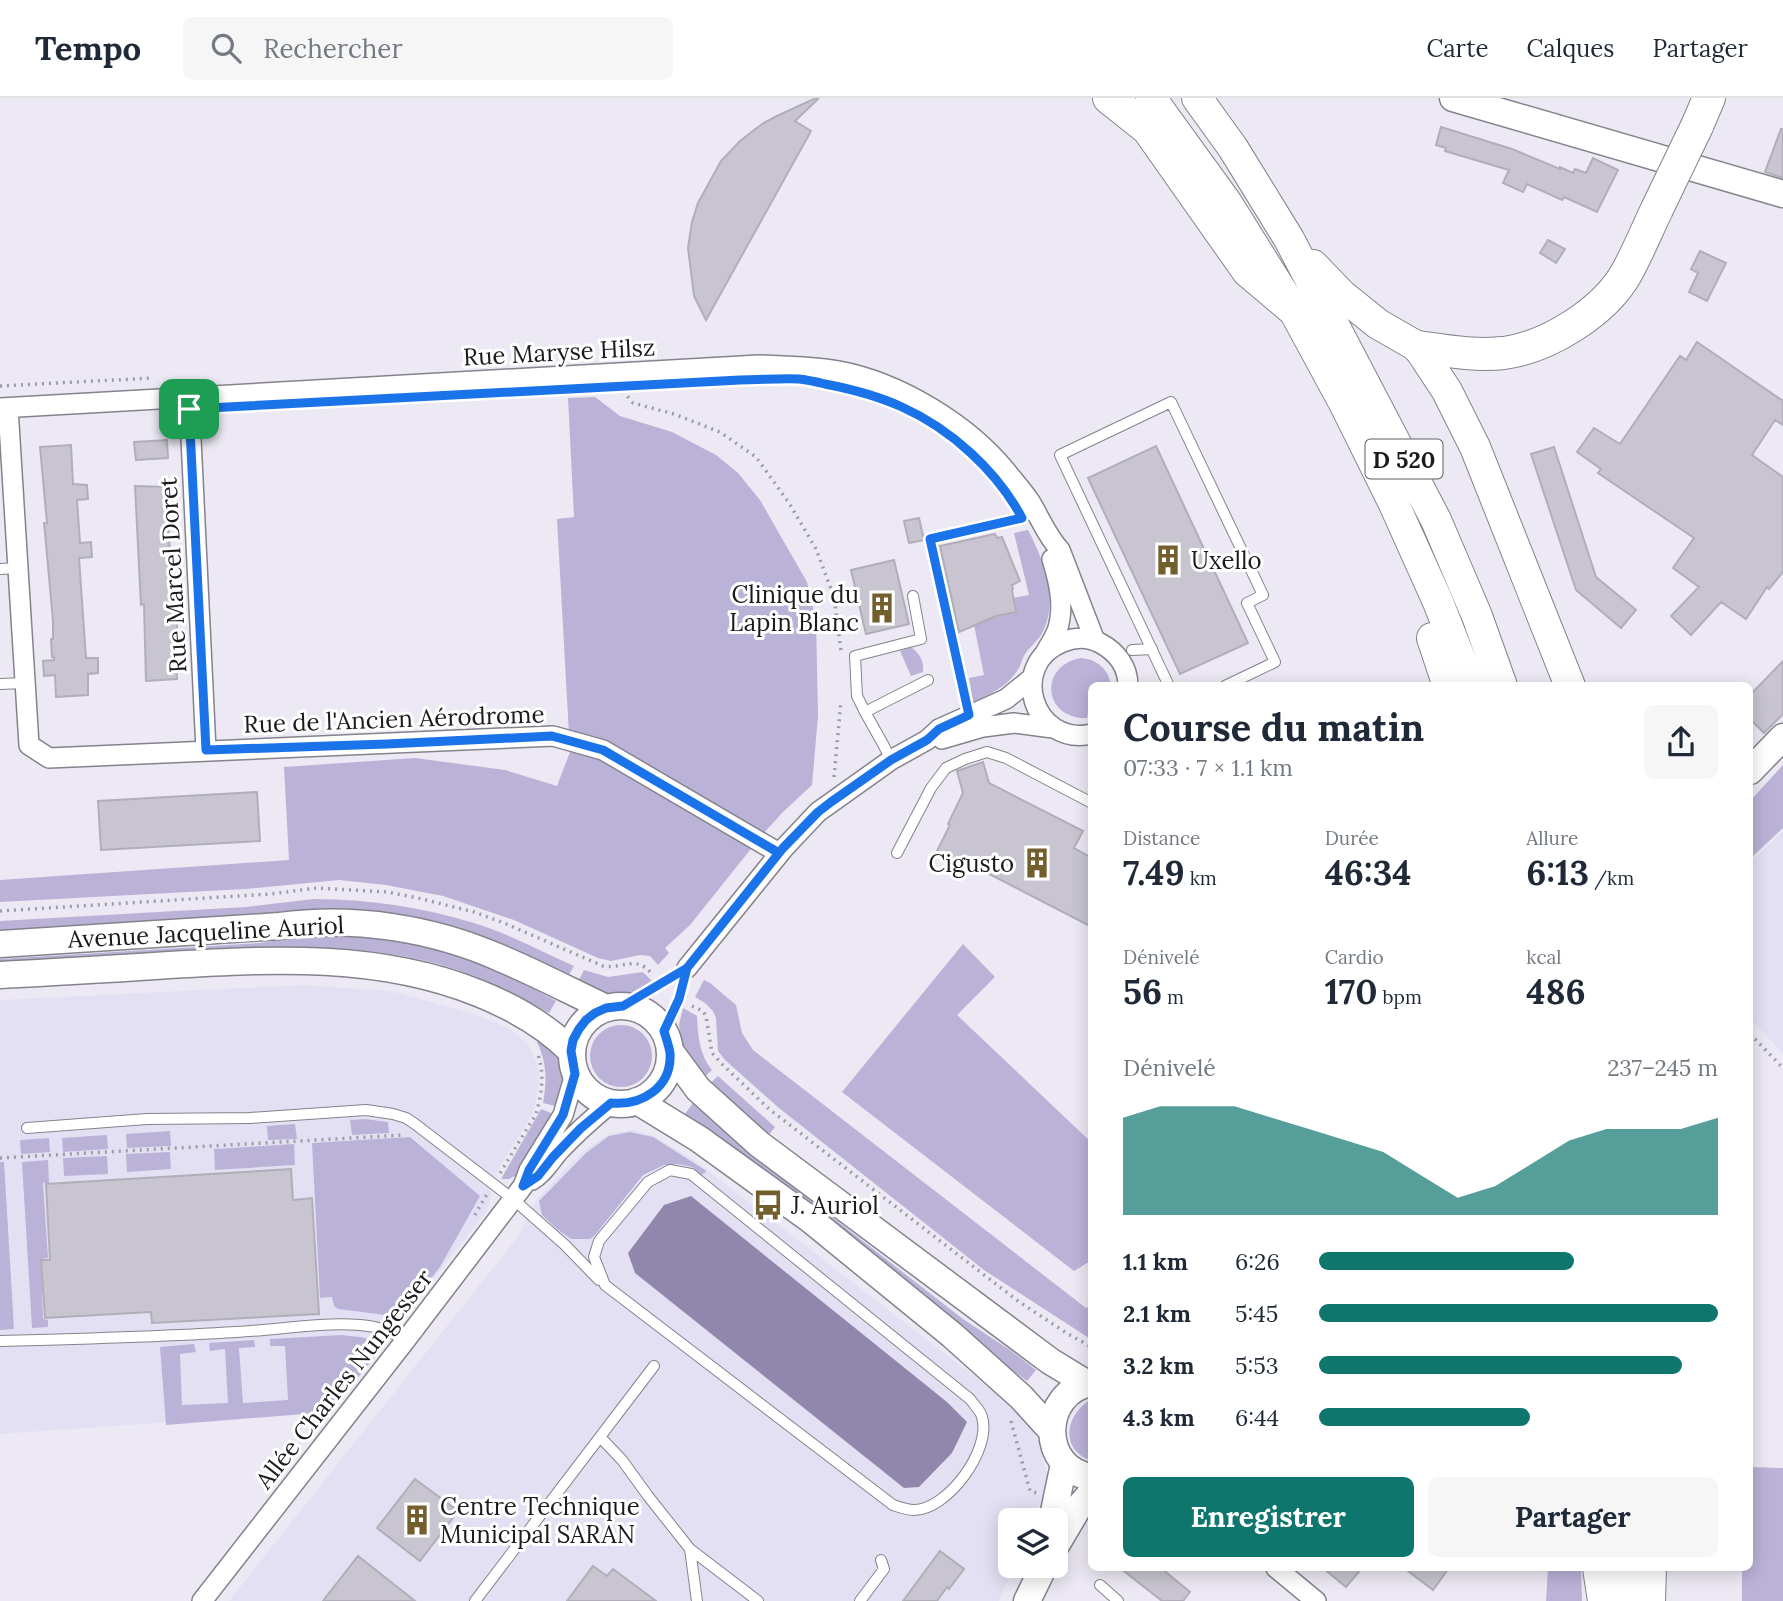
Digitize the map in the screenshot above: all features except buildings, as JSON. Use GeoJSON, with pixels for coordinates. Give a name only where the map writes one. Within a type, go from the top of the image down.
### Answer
{"type":"FeatureCollection","features":[{"type":"Feature","properties":{"kind":"highway"},"geometry":{"type":"LineString","coordinates":[[1109,98],[1148,129],[1248,271],[1293,309]]}},
{"type":"Feature","properties":{"kind":"highway"},"geometry":{"type":"LineString","coordinates":[[1418,347],[1467,354],[1506,353],[1543,342],[1577,324],[1602,304],[1626,274],[1703,112]]}},
{"type":"Feature","properties":{"kind":"main road","name":"D 520"},"geometry":{"type":"LineString","coordinates":[[1151,98],[1227,203],[1293,309],[1345,405],[1394,505],[1438,602],[1469,682]]}},
{"type":"Feature","properties":{"kind":"main road","name":"D 520"},"geometry":{"type":"LineString","coordinates":[[1197,98],[1233,148],[1289,239],[1436,520],[1478,616],[1501,682]]}},
{"type":"Feature","properties":{"kind":"main road"},"geometry":{"type":"LineString","coordinates":[[1452,98],[1783,194]]}},
{"type":"Feature","properties":{"kind":"main road"},"geometry":{"type":"LineString","coordinates":[[1289,239],[1342,295],[1378,324],[1418,347],[1447,391],[1475,447],[1568,682]]}},
{"type":"Feature","properties":{"kind":"main road"},"geometry":{"type":"LineString","coordinates":[[1394,505],[1397,556],[1409,580],[1447,682]]}},
{"type":"Feature","properties":{"kind":"main road"},"geometry":{"type":"LineString","coordinates":[[1753,768],[1783,737]]}},
{"type":"Feature","properties":{"kind":"main road","name":"Avenue Jacqueline Auriol"},"geometry":{"type":"LineString","coordinates":[[0,944],[311,922],[361,923],[411,930],[461,944],[614,1007]]}},
{"type":"Feature","properties":{"kind":"main road","name":"Avenue Jacqueline Auriol"},"geometry":{"type":"LineString","coordinates":[[0,975],[259,960],[355,963],[444,981],[500,1002],[544,1027],[573,1063]]}},
{"type":"Feature","properties":{"kind":"main road"},"geometry":{"type":"LineString","coordinates":[[667,1041],[670,1062],[662,1082],[647,1097],[624,1104],[611,1103],[600,1100],[581,1085],[573,1063],[573,1040],[586,1020],[614,1007],[639,1009],[653,1018],[698,1089],[759,1144],[1050,1361],[1088,1382]]}},
{"type":"Feature","properties":{"kind":"main road"},"geometry":{"type":"LineString","coordinates":[[637,1101],[699,1139],[811,1220],[952,1335],[1021,1396],[1051,1430]]}},
{"type":"Feature","properties":{"kind":"main road"},"geometry":{"type":"LineString","coordinates":[[1088,1383],[1075,1388],[1065,1396],[1053,1418],[1051,1430],[1057,1454],[1064,1464],[1088,1476]]}},
{"type":"Feature","properties":{"kind":"main road"},"geometry":{"type":"LineString","coordinates":[[1055,1508],[1064,1464]]}},
{"type":"Feature","properties":{"kind":"main road"},"geometry":{"type":"LineString","coordinates":[[1068,1525],[1088,1497]]}},
{"type":"Feature","properties":{"kind":"main road"},"geometry":{"type":"LineString","coordinates":[[1598,1571],[1603,1601]]}},
{"type":"Feature","properties":{"kind":"main road"},"geometry":{"type":"LineString","coordinates":[[1620,1601],[1622,1571]]}},
{"type":"Feature","properties":{"kind":"main road"},"geometry":{"type":"LineString","coordinates":[[1650,1601],[1651,1571]]}},
{"type":"Feature","properties":{"kind":"main road"},"geometry":{"type":"LineString","coordinates":[[1027,1601],[1038,1578]]}},
{"type":"Feature","properties":{"kind":"street","name":"Rue Maryse Hilsz"},"geometry":{"type":"LineString","coordinates":[[4,408],[759,365],[805,366],[840,371],[869,379],[928,407],[967,432],[1003,468],[1028,499],[1051,541],[1060,550],[1095,640]]}},
{"type":"Feature","properties":{"kind":"street","name":"Rue Marcel Doret"},"geometry":{"type":"LineString","coordinates":[[189,397],[206,750]]}},
{"type":"Feature","properties":{"kind":"street","name":"Rue de l'Ancien Aérodrome"},"geometry":{"type":"LineString","coordinates":[[4,408],[9,569],[25,683],[29,745],[49,758],[552,736],[603,750],[779,853]]}},
{"type":"Feature","properties":{"kind":"street","name":"Rue Maryse Hilsz"},"geometry":{"type":"LineString","coordinates":[[1032,678],[1056,632],[1060,617],[1058,579],[1050,555],[1051,541]]}},
{"type":"Feature","properties":{"kind":"street"},"geometry":{"type":"LineString","coordinates":[[1045,654],[1055,645],[1068,640],[1095,640],[1118,656],[1125,668],[1127,682]]}},
{"type":"Feature","properties":{"kind":"street"},"geometry":{"type":"LineString","coordinates":[[687,968],[779,853],[818,812],[891,760],[927,740],[939,729],[1006,699],[1032,678]]}},
{"type":"Feature","properties":{"kind":"street"},"geometry":{"type":"LineString","coordinates":[[1032,678],[1031,692],[1035,706],[1042,718],[1053,728]]}},
{"type":"Feature","properties":{"kind":"street"},"geometry":{"type":"LineString","coordinates":[[927,740],[1014,723],[1053,728],[1068,734],[1088,735]]}},
{"type":"Feature","properties":{"kind":"street","name":"Allée Charles Nungesser"},"geometry":{"type":"LineString","coordinates":[[202,1601],[518,1192],[563,1115],[573,1063]]}},
{"type":"Feature","properties":{"kind":"street","name":"Allée Charles Nungesser"},"geometry":{"type":"LineString","coordinates":[[518,1192],[538,1176],[581,1128],[611,1103]]}},
{"type":"Feature","properties":{"kind":"street"},"geometry":{"type":"LineString","coordinates":[[1280,1571],[1316,1601]]}},
{"type":"Feature","properties":{"kind":"lane"},"geometry":{"type":"LineString","coordinates":[[1167,682],[1060,455],[1171,402],[1263,595],[1247,603],[1275,662],[1233,682]]}},
{"type":"Feature","properties":{"kind":"lane"},"geometry":{"type":"LineString","coordinates":[[969,715],[930,539],[1022,518]]}},
{"type":"Feature","properties":{"kind":"lane"},"geometry":{"type":"LineString","coordinates":[[891,760],[857,696],[855,656],[921,639],[913,596]]}},
{"type":"Feature","properties":{"kind":"lane"},"geometry":{"type":"LineString","coordinates":[[1132,650],[1152,649]]}},
{"type":"Feature","properties":{"kind":"lane"},"geometry":{"type":"LineString","coordinates":[[865,712],[928,680]]}},
{"type":"Feature","properties":{"kind":"lane"},"geometry":{"type":"LineString","coordinates":[[0,684],[25,683]]}},
{"type":"Feature","properties":{"kind":"lane"},"geometry":{"type":"LineString","coordinates":[[897,853],[931,788],[946,768],[988,752],[1006,758],[1088,801]]}},
{"type":"Feature","properties":{"kind":"lane"},"geometry":{"type":"LineString","coordinates":[[614,1007],[687,968]]}},
{"type":"Feature","properties":{"kind":"lane"},"geometry":{"type":"LineString","coordinates":[[667,1041],[687,968]]}},
{"type":"Feature","properties":{"kind":"lane"},"geometry":{"type":"LineString","coordinates":[[27,1128],[147,1119],[250,1118],[366,1110],[405,1118],[493,1184],[518,1192],[605,1285],[892,1505],[915,1510],[937,1503],[961,1480],[977,1458],[984,1436],[982,1416],[970,1399],[691,1174],[670,1170],[648,1182],[599,1241],[594,1256],[605,1285]]}},
{"type":"Feature","properties":{"kind":"lane"},"geometry":{"type":"LineString","coordinates":[[0,1341],[127,1338],[362,1325],[393,1332],[405,1341]]}},
{"type":"Feature","properties":{"kind":"lane"},"geometry":{"type":"LineString","coordinates":[[475,1601],[653,1366]]}},
{"type":"Feature","properties":{"kind":"lane"},"geometry":{"type":"LineString","coordinates":[[600,1437],[622,1460],[690,1549],[758,1601]]}},
{"type":"Feature","properties":{"kind":"lane"},"geometry":{"type":"LineString","coordinates":[[690,1549],[697,1601]]}},
{"type":"Feature","properties":{"kind":"lane"},"geometry":{"type":"LineString","coordinates":[[860,1601],[884,1569],[881,1560]]}},
{"type":"Feature","properties":{"kind":"lane"},"geometry":{"type":"LineString","coordinates":[[1100,1585],[1118,1601]]}},
{"type":"Feature","properties":{"kind":"path"},"geometry":{"type":"LineString","coordinates":[[0,386],[160,377]]}},
{"type":"Feature","properties":{"kind":"path"},"geometry":{"type":"LineString","coordinates":[[633,386],[619,387],[633,402],[720,432],[756,457],[789,503],[816,549],[834,597],[841,651]]}},
{"type":"Feature","properties":{"kind":"path"},"geometry":{"type":"LineString","coordinates":[[841,690],[833,780],[844,772]]}},
{"type":"Feature","properties":{"kind":"path"},"geometry":{"type":"LineString","coordinates":[[688,1003],[703,1011],[706,1016],[712,1053],[769,1109],[1018,1301],[1088,1345]]}},
{"type":"Feature","properties":{"kind":"path"},"geometry":{"type":"LineString","coordinates":[[1753,1037],[1783,1068]]}},
{"type":"Feature","properties":{"kind":"path"},"geometry":{"type":"LineString","coordinates":[[493,1184],[536,1114],[543,1081],[540,1059],[535,1048]]}},
{"type":"Feature","properties":{"kind":"path"},"geometry":{"type":"LineString","coordinates":[[0,1158],[411,1135]]}},
{"type":"Feature","properties":{"kind":"path"},"geometry":{"type":"LineString","coordinates":[[1009,1413],[1030,1491],[1040,1493]]}},
{"type":"Feature","properties":{"kind":"shaded area"},"geometry":{"type":"Polygon","coordinates":[[[595,397],[620,416],[672,432],[716,455],[738,473],[760,500],[807,582],[816,621],[818,716],[812,785],[762,835],[690,925],[665,948],[669,953],[658,965],[650,956],[640,955],[611,961],[598,958],[514,920],[443,896],[386,885],[339,880],[245,889],[0,902],[0,880],[289,860],[284,767],[415,758],[505,770],[557,786],[570,752],[557,519],[574,517],[568,398],[595,397]]]}},
{"type":"Feature","properties":{"kind":"shaded area"},"geometry":{"type":"Polygon","coordinates":[[[1028,530],[1048,582],[1047,623],[1013,677],[998,690],[973,702],[969,678],[984,675],[974,625],[1016,612],[1013,598],[1029,595],[1014,533],[1028,530]]]}},
{"type":"Feature","properties":{"kind":"shaded area"},"geometry":{"type":"Polygon","coordinates":[[[911,647],[921,658],[923,672],[911,676],[900,651],[911,647]]]}},
{"type":"Feature","properties":{"kind":"shaded area"},"geometry":{"type":"Polygon","coordinates":[[[1081,658],[1093,661],[1102,666],[1108,675],[1110,682],[1088,682],[1087,718],[1072,716],[1054,702],[1052,681],[1067,663],[1081,658]]]}},
{"type":"Feature","properties":{"kind":"shaded area"},"geometry":{"type":"Polygon","coordinates":[[[1783,765],[1783,828],[1753,856],[1753,798],[1783,765]]]}},
{"type":"Feature","properties":{"kind":"shaded area"},"geometry":{"type":"Polygon","coordinates":[[[1783,831],[1783,1054],[1753,1021],[1753,860],[1783,831]]]}},
{"type":"Feature","properties":{"kind":"shaded area"},"geometry":{"type":"Polygon","coordinates":[[[314,899],[354,900],[435,912],[500,932],[574,966],[565,982],[423,928],[0,940],[0,921],[246,907],[314,899]]]}},
{"type":"Feature","properties":{"kind":"shaded area"},"geometry":{"type":"Polygon","coordinates":[[[313,935],[379,939],[439,951],[497,971],[556,1001],[549,1013],[497,986],[442,965],[409,957],[343,949],[243,948],[0,962],[0,959],[260,943],[313,935]]]}},
{"type":"Feature","properties":{"kind":"shaded area"},"geometry":{"type":"Polygon","coordinates":[[[963,944],[995,977],[957,1015],[1088,1139],[1088,1262],[1074,1271],[842,1092],[963,944]]]}},
{"type":"Feature","properties":{"kind":"shaded area"},"geometry":{"type":"Polygon","coordinates":[[[584,970],[608,977],[643,972],[652,981],[643,988],[624,995],[606,994],[576,986],[584,970]]]}},
{"type":"Feature","properties":{"kind":"shaded area"},"geometry":{"type":"Polygon","coordinates":[[[704,980],[710,983],[736,1005],[742,1033],[753,1050],[1088,1307],[1088,1337],[984,1270],[779,1108],[718,1051],[716,1018],[705,1003],[695,997],[704,980]]]}},
{"type":"Feature","properties":{"kind":"shaded area"},"geometry":{"type":"Polygon","coordinates":[[[304,985],[391,991],[477,1015],[508,1028],[527,1043],[538,1065],[539,1084],[533,1113],[494,1176],[488,1210],[329,1411],[0,1434],[0,1000],[304,985]]]}},
{"type":"Feature","properties":{"kind":"shaded area"},"geometry":{"type":"Polygon","coordinates":[[[683,1008],[697,1016],[702,1051],[712,1070],[699,1082],[684,1060],[679,1025],[683,1008]]]}},
{"type":"Feature","properties":{"kind":"shaded area"},"geometry":{"type":"Polygon","coordinates":[[[621,1025],[633,1027],[643,1034],[650,1044],[650,1068],[643,1078],[633,1085],[621,1087],[609,1085],[599,1078],[592,1068],[590,1056],[592,1044],[599,1034],[609,1027],[621,1025]]]}},
{"type":"Feature","properties":{"kind":"shaded area"},"geometry":{"type":"Polygon","coordinates":[[[544,1035],[557,1054],[563,1080],[563,1095],[559,1107],[543,1103],[545,1072],[537,1042],[544,1035]]]}},
{"type":"Feature","properties":{"kind":"shaded area"},"geometry":{"type":"Polygon","coordinates":[[[718,1076],[775,1127],[764,1141],[706,1087],[718,1076]]]}},
{"type":"Feature","properties":{"kind":"shaded area"},"geometry":{"type":"Polygon","coordinates":[[[693,1103],[742,1147],[963,1319],[1036,1370],[1027,1381],[999,1360],[960,1325],[738,1151],[685,1114],[693,1103]]]}},
{"type":"Feature","properties":{"kind":"shaded area"},"geometry":{"type":"Polygon","coordinates":[[[541,1109],[556,1115],[519,1174],[509,1179],[501,1179],[541,1109]]]}},
{"type":"Feature","properties":{"kind":"shaded area"},"geometry":{"type":"Polygon","coordinates":[[[350,1120],[388,1122],[389,1133],[352,1135],[350,1120]]]}},
{"type":"Feature","properties":{"kind":"shaded area"},"geometry":{"type":"Polygon","coordinates":[[[295,1124],[297,1139],[268,1140],[267,1126],[295,1124]]]}},
{"type":"Feature","properties":{"kind":"shaded area"},"geometry":{"type":"Polygon","coordinates":[[[632,1130],[654,1136],[697,1162],[1031,1420],[1049,1480],[1038,1508],[998,1508],[998,1578],[1009,1578],[999,1601],[229,1601],[520,1234],[537,1199],[583,1151],[608,1134],[632,1130]]]}},
{"type":"Feature","properties":{"kind":"shaded area"},"geometry":{"type":"Polygon","coordinates":[[[170,1131],[171,1146],[127,1148],[126,1134],[170,1131]]]}},
{"type":"Feature","properties":{"kind":"shaded area"},"geometry":{"type":"Polygon","coordinates":[[[630,1132],[653,1137],[706,1172],[701,1175],[692,1167],[678,1164],[664,1165],[643,1175],[595,1235],[590,1239],[571,1239],[542,1215],[539,1201],[586,1153],[609,1136],[630,1132]]]}},
{"type":"Feature","properties":{"kind":"shaded area"},"geometry":{"type":"Polygon","coordinates":[[[107,1135],[108,1149],[63,1152],[62,1138],[107,1135]]]}},
{"type":"Feature","properties":{"kind":"shaded area"},"geometry":{"type":"Polygon","coordinates":[[[410,1137],[480,1196],[440,1267],[401,1317],[338,1309],[334,1306],[332,1297],[320,1298],[312,1143],[410,1137]]]}},
{"type":"Feature","properties":{"kind":"shaded area"},"geometry":{"type":"Polygon","coordinates":[[[49,1138],[50,1152],[21,1154],[20,1140],[49,1138]]]}},
{"type":"Feature","properties":{"kind":"shaded area"},"geometry":{"type":"Polygon","coordinates":[[[294,1144],[295,1165],[215,1170],[214,1149],[294,1144]]]}},
{"type":"Feature","properties":{"kind":"shaded area"},"geometry":{"type":"Polygon","coordinates":[[[170,1152],[171,1169],[127,1172],[126,1154],[170,1152]]]}},
{"type":"Feature","properties":{"kind":"shaded area"},"geometry":{"type":"Polygon","coordinates":[[[107,1156],[108,1174],[64,1176],[63,1158],[107,1156]]]}},
{"type":"Feature","properties":{"kind":"shaded area"},"geometry":{"type":"Polygon","coordinates":[[[48,1160],[49,1183],[43,1183],[48,1258],[41,1259],[43,1319],[48,1320],[48,1327],[32,1328],[22,1162],[48,1160]]]}},
{"type":"Feature","properties":{"kind":"shaded area"},"geometry":{"type":"Polygon","coordinates":[[[0,1162],[4,1162],[14,1329],[0,1330],[0,1162]]]}},
{"type":"Feature","properties":{"kind":"shaded area"},"geometry":{"type":"Polygon","coordinates":[[[691,1196],[947,1402],[967,1422],[952,1453],[919,1487],[904,1488],[635,1273],[628,1253],[664,1205],[691,1196]]]}},
{"type":"Feature","properties":{"kind":"shaded area"},"geometry":{"type":"Polygon","coordinates":[[[342,1335],[367,1339],[380,1346],[378,1353],[330,1412],[166,1425],[160,1347],[194,1344],[196,1352],[180,1354],[182,1405],[228,1403],[225,1349],[210,1351],[209,1343],[254,1340],[255,1347],[239,1348],[243,1403],[288,1400],[285,1346],[270,1346],[270,1339],[342,1335]]]}},
{"type":"Feature","properties":{"kind":"shaded area"},"geometry":{"type":"Polygon","coordinates":[[[1088,1402],[1088,1459],[1075,1450],[1070,1442],[1071,1424],[1081,1407],[1088,1402]]]}},
{"type":"Feature","properties":{"kind":"shaded area"},"geometry":{"type":"Polygon","coordinates":[[[1753,1467],[1783,1468],[1783,1601],[1742,1601],[1742,1571],[1753,1571],[1753,1467]]]}},
{"type":"Feature","properties":{"kind":"shaded area"},"geometry":{"type":"Polygon","coordinates":[[[1548,1571],[1581,1571],[1582,1601],[1546,1601],[1548,1571]]]}},
{"type":"Feature","properties":{"kind":"place","name":"Uxello"},"geometry":{"type":"Point","coordinates":[1168,560]}},
{"type":"Feature","properties":{"kind":"place","name":"Clinique du Lapin Blanc"},"geometry":{"type":"Point","coordinates":[882,608]}},
{"type":"Feature","properties":{"kind":"place","name":"Cigusto"},"geometry":{"type":"Point","coordinates":[1037,863]}},
{"type":"Feature","properties":{"kind":"place","name":"J. Auriol"},"geometry":{"type":"Point","coordinates":[768,1205]}},
{"type":"Feature","properties":{"kind":"place","name":"Centre Technique Municipal SARAN"},"geometry":{"type":"Point","coordinates":[417,1520]}},
{"type":"Feature","properties":{"kind":"route"},"geometry":{"type":"LineString","coordinates":[[189,409],[206,750],[552,736],[603,750],[779,853],[687,968],[623,1006],[606,1008],[595,1013],[579,1029],[571,1051],[575,1074],[563,1115],[529,1170],[523,1186],[538,1176],[581,1128],[611,1103],[624,1104],[647,1097],[662,1082],[670,1062],[664,1031],[679,999],[687,968],[733,911],[783,848],[831,802],[891,760],[927,740],[939,729],[969,715],[930,539],[1022,518],[990,472],[932,424],[883,400],[846,388],[800,379],[189,409]]}}]}
